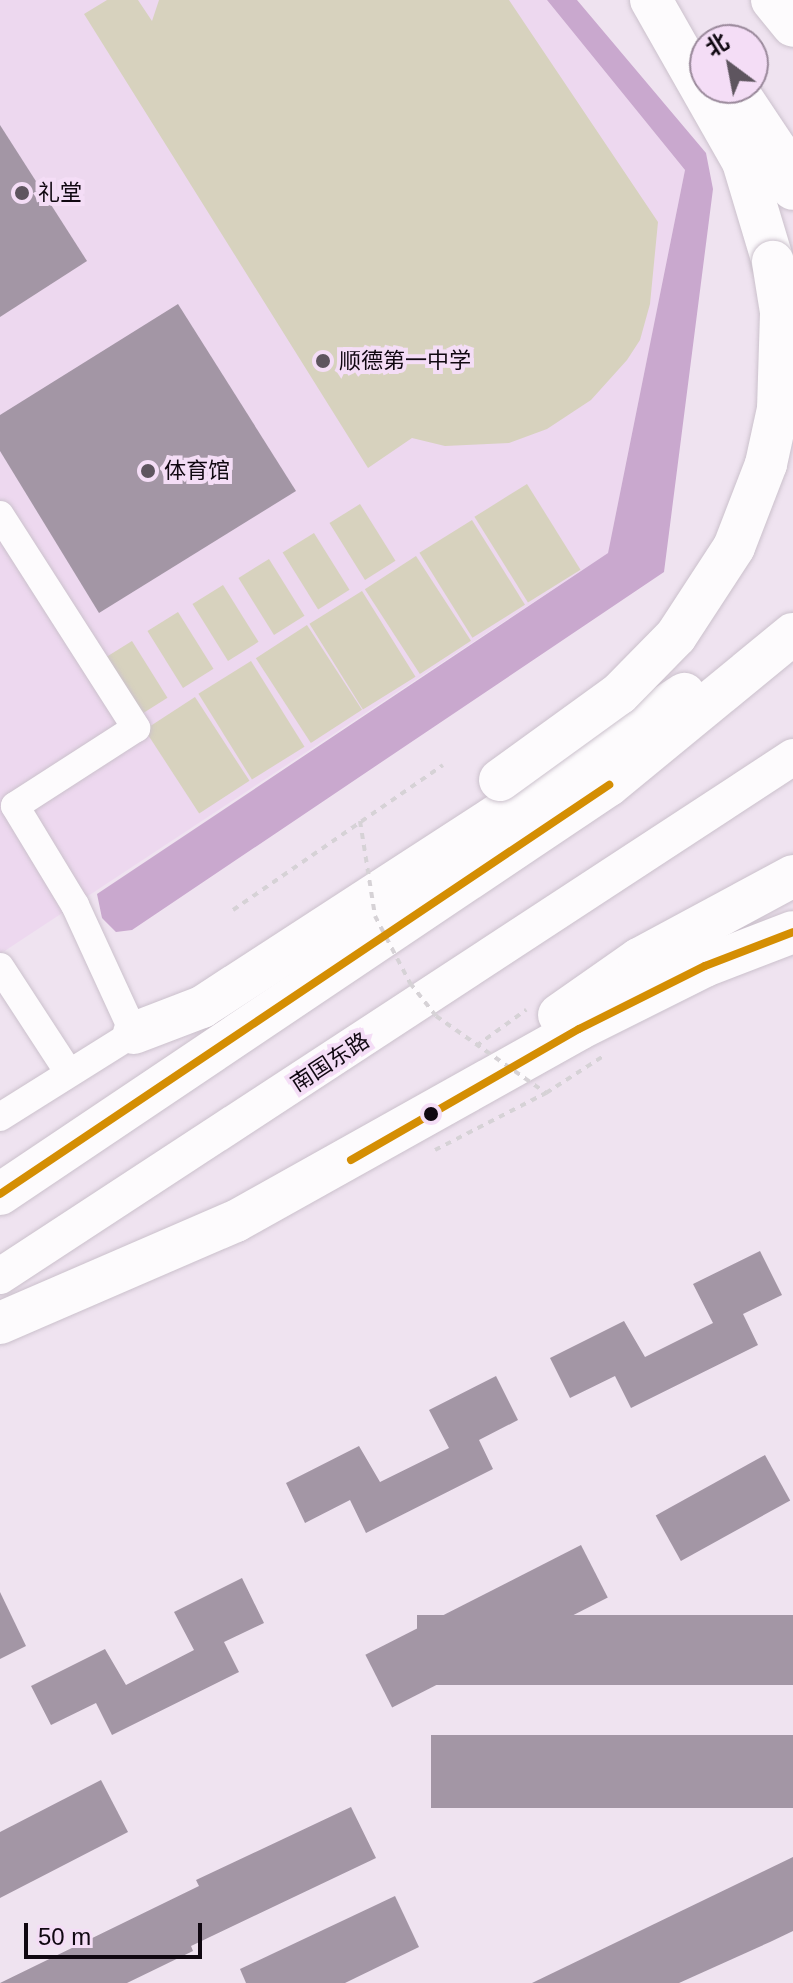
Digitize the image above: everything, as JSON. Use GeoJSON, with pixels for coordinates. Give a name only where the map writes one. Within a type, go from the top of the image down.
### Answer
{"type":"FeatureCollection","features":[{"type":"Feature","properties":{"kind":"highway"},"geometry":{"type":"LineString","coordinates":[[134,1033],[619,694],[676,636],[734,547],[766,464],[778,409],[781,312],[773,262],[743,162],[651,0]]}},
{"type":"Feature","properties":{"kind":"highway"},"geometry":{"type":"LineString","coordinates":[[667,0],[689,26]]}},
{"type":"Feature","properties":{"kind":"highway"},"geometry":{"type":"LineString","coordinates":[[772,0],[793,26]]}},
{"type":"Feature","properties":{"kind":"highway"},"geometry":{"type":"LineString","coordinates":[[746,104],[777,151],[793,189]]}},
{"type":"Feature","properties":{"kind":"highway"},"geometry":{"type":"LineString","coordinates":[[134,1033],[202,1007],[793,623]]}},
{"type":"Feature","properties":{"kind":"highway"},"geometry":{"type":"LineString","coordinates":[[0,1194],[609,785],[793,634]]}},
{"type":"Feature","properties":{"kind":"highway"},"geometry":{"type":"LineString","coordinates":[[351,1160],[639,959],[793,876]]}},
{"type":"Feature","properties":{"kind":"highway"},"geometry":{"type":"LineString","coordinates":[[0,1323],[236,1221],[351,1160],[579,1029],[705,966],[793,932]]}},
{"type":"Feature","properties":{"kind":"main road"},"geometry":{"type":"LineString","coordinates":[[609,785],[793,658]]}},
{"type":"Feature","properties":{"kind":"main road","name":"南国东路"},"geometry":{"type":"LineString","coordinates":[[0,1276],[793,757]]}},
{"type":"Feature","properties":{"kind":"street"},"geometry":{"type":"LineString","coordinates":[[0,515],[136,728],[15,806],[75,905],[134,1033],[0,1117]]}},
{"type":"Feature","properties":{"kind":"street"},"geometry":{"type":"LineString","coordinates":[[0,967],[69,1073]]}},
{"type":"Feature","properties":{"kind":"path"},"geometry":{"type":"LineString","coordinates":[[233,910],[443,765]]}},
{"type":"Feature","properties":{"kind":"path"},"geometry":{"type":"LineString","coordinates":[[360,821],[375,916],[410,983],[436,1016],[546,1093]]}},
{"type":"Feature","properties":{"kind":"path"},"geometry":{"type":"LineString","coordinates":[[432,1151],[546,1093],[611,1052]]}},
{"type":"Feature","properties":{"kind":"shaded area","name":"顺德第一中学"},"geometry":{"type":"Polygon","coordinates":[[[0,0],[547,0],[685,170],[608,553],[0,954],[0,0]]]}},
{"type":"Feature","properties":{"kind":"shaded area"},"geometry":{"type":"Polygon","coordinates":[[[107,0],[138,0],[152,21],[159,0],[509,0],[658,222],[650,304],[640,340],[627,360],[591,400],[547,429],[509,443],[445,446],[412,438],[368,468],[84,14],[107,0]]]}},
{"type":"Feature","properties":{"kind":"shaded area"},"geometry":{"type":"Polygon","coordinates":[[[547,0],[577,0],[706,153],[713,189],[664,572],[132,930],[116,932],[102,918],[97,894],[608,553],[685,170],[547,0]]]}},
{"type":"Feature","properties":{"kind":"shaded area"},"geometry":{"type":"Polygon","coordinates":[[[527,484],[581,570],[528,603],[474,517],[527,484]]]}},
{"type":"Feature","properties":{"kind":"shaded area"},"geometry":{"type":"Polygon","coordinates":[[[360,504],[396,561],[365,580],[329,523],[360,504]]]}},
{"type":"Feature","properties":{"kind":"shaded area"},"geometry":{"type":"Polygon","coordinates":[[[472,520],[525,605],[472,638],[419,553],[472,520]]]}},
{"type":"Feature","properties":{"kind":"shaded area"},"geometry":{"type":"Polygon","coordinates":[[[314,533],[350,590],[318,609],[283,553],[314,533]]]}},
{"type":"Feature","properties":{"kind":"shaded area"},"geometry":{"type":"Polygon","coordinates":[[[416,556],[471,641],[420,674],[365,589],[416,556]]]}},
{"type":"Feature","properties":{"kind":"shaded area"},"geometry":{"type":"Polygon","coordinates":[[[269,559],[305,616],[274,635],[238,578],[269,559]]]}},
{"type":"Feature","properties":{"kind":"shaded area"},"geometry":{"type":"Polygon","coordinates":[[[223,585],[259,642],[228,661],[192,604],[223,585]]]}},
{"type":"Feature","properties":{"kind":"shaded area"},"geometry":{"type":"Polygon","coordinates":[[[362,591],[416,677],[363,710],[309,624],[362,591]]]}},
{"type":"Feature","properties":{"kind":"shaded area"},"geometry":{"type":"Polygon","coordinates":[[[178,612],[214,669],[183,688],[147,631],[178,612]]]}},
{"type":"Feature","properties":{"kind":"shaded area"},"geometry":{"type":"Polygon","coordinates":[[[307,625],[362,710],[311,743],[256,658],[307,625]]]}},
{"type":"Feature","properties":{"kind":"shaded area"},"geometry":{"type":"Polygon","coordinates":[[[132,641],[168,698],[137,717],[101,660],[132,641]]]}},
{"type":"Feature","properties":{"kind":"shaded area"},"geometry":{"type":"Polygon","coordinates":[[[251,661],[305,747],[252,780],[198,694],[251,661]]]}},
{"type":"Feature","properties":{"kind":"shaded area"},"geometry":{"type":"Polygon","coordinates":[[[195,697],[249,781],[199,814],[145,730],[195,697]]]}},
{"type":"Feature","properties":{"kind":"building","name":"礼堂"},"geometry":{"type":"Polygon","coordinates":[[[0,125],[87,261],[0,317],[0,125]]]}},
{"type":"Feature","properties":{"kind":"building","name":"体育馆"},"geometry":{"type":"Polygon","coordinates":[[[178,304],[296,491],[99,613],[0,451],[0,415],[178,304]]]}},
{"type":"Feature","properties":{"kind":"building"},"geometry":{"type":"Polygon","coordinates":[[[760,1251],[782,1295],[743,1314],[758,1345],[631,1408],[615,1376],[570,1398],[550,1358],[624,1321],[645,1357],[713,1323],[693,1284],[760,1251]]]}},
{"type":"Feature","properties":{"kind":"building"},"geometry":{"type":"Polygon","coordinates":[[[496,1376],[518,1420],[479,1440],[493,1469],[366,1533],[350,1500],[305,1523],[286,1483],[359,1446],[380,1482],[449,1448],[429,1410],[496,1376]]]}},
{"type":"Feature","properties":{"kind":"building"},"geometry":{"type":"Polygon","coordinates":[[[765,1455],[790,1500],[681,1561],[656,1516],[765,1455]]]}},
{"type":"Feature","properties":{"kind":"building"},"geometry":{"type":"Polygon","coordinates":[[[581,1545],[608,1598],[392,1707],[365,1655],[581,1545]]]}},
{"type":"Feature","properties":{"kind":"building"},"geometry":{"type":"Polygon","coordinates":[[[242,1578],[264,1623],[224,1642],[239,1672],[112,1735],[96,1703],[51,1725],[31,1686],[105,1649],[126,1685],[194,1650],[174,1612],[242,1578]]]}},
{"type":"Feature","properties":{"kind":"building"},"geometry":{"type":"Polygon","coordinates":[[[0,1592],[26,1646],[0,1659],[0,1592]]]}},
{"type":"Feature","properties":{"kind":"building"},"geometry":{"type":"Polygon","coordinates":[[[417,1615],[793,1615],[793,1685],[417,1685],[417,1615]]]}},
{"type":"Feature","properties":{"kind":"building"},"geometry":{"type":"Polygon","coordinates":[[[431,1735],[793,1735],[793,1808],[431,1808],[431,1735]]]}},
{"type":"Feature","properties":{"kind":"building"},"geometry":{"type":"Polygon","coordinates":[[[101,1780],[128,1832],[0,1898],[0,1832],[101,1780]]]}},
{"type":"Feature","properties":{"kind":"building"},"geometry":{"type":"Polygon","coordinates":[[[351,1807],[376,1858],[191,1946],[193,1951],[127,1983],[0,1983],[199,1886],[196,1880],[351,1807]]]}},
{"type":"Feature","properties":{"kind":"building"},"geometry":{"type":"Polygon","coordinates":[[[793,1857],[793,1931],[679,1983],[532,1983],[793,1857]]]}},
{"type":"Feature","properties":{"kind":"building"},"geometry":{"type":"Polygon","coordinates":[[[395,1896],[419,1947],[345,1983],[246,1983],[240,1969],[395,1896]]]}},
{"type":"Feature","properties":{"kind":"transit line"},"geometry":{"type":"LineString","coordinates":[[0,1194],[609,785]]}},
{"type":"Feature","properties":{"kind":"transit line"},"geometry":{"type":"LineString","coordinates":[[351,1160],[579,1029],[705,966],[793,932]]}},
{"type":"Feature","properties":{"kind":"place","name":"礼堂"},"geometry":{"type":"Point","coordinates":[22,193]}},
{"type":"Feature","properties":{"kind":"place","name":"顺德第一中学"},"geometry":{"type":"Point","coordinates":[323,361]}},
{"type":"Feature","properties":{"kind":"place","name":"体育馆"},"geometry":{"type":"Point","coordinates":[148,471]}}]}
